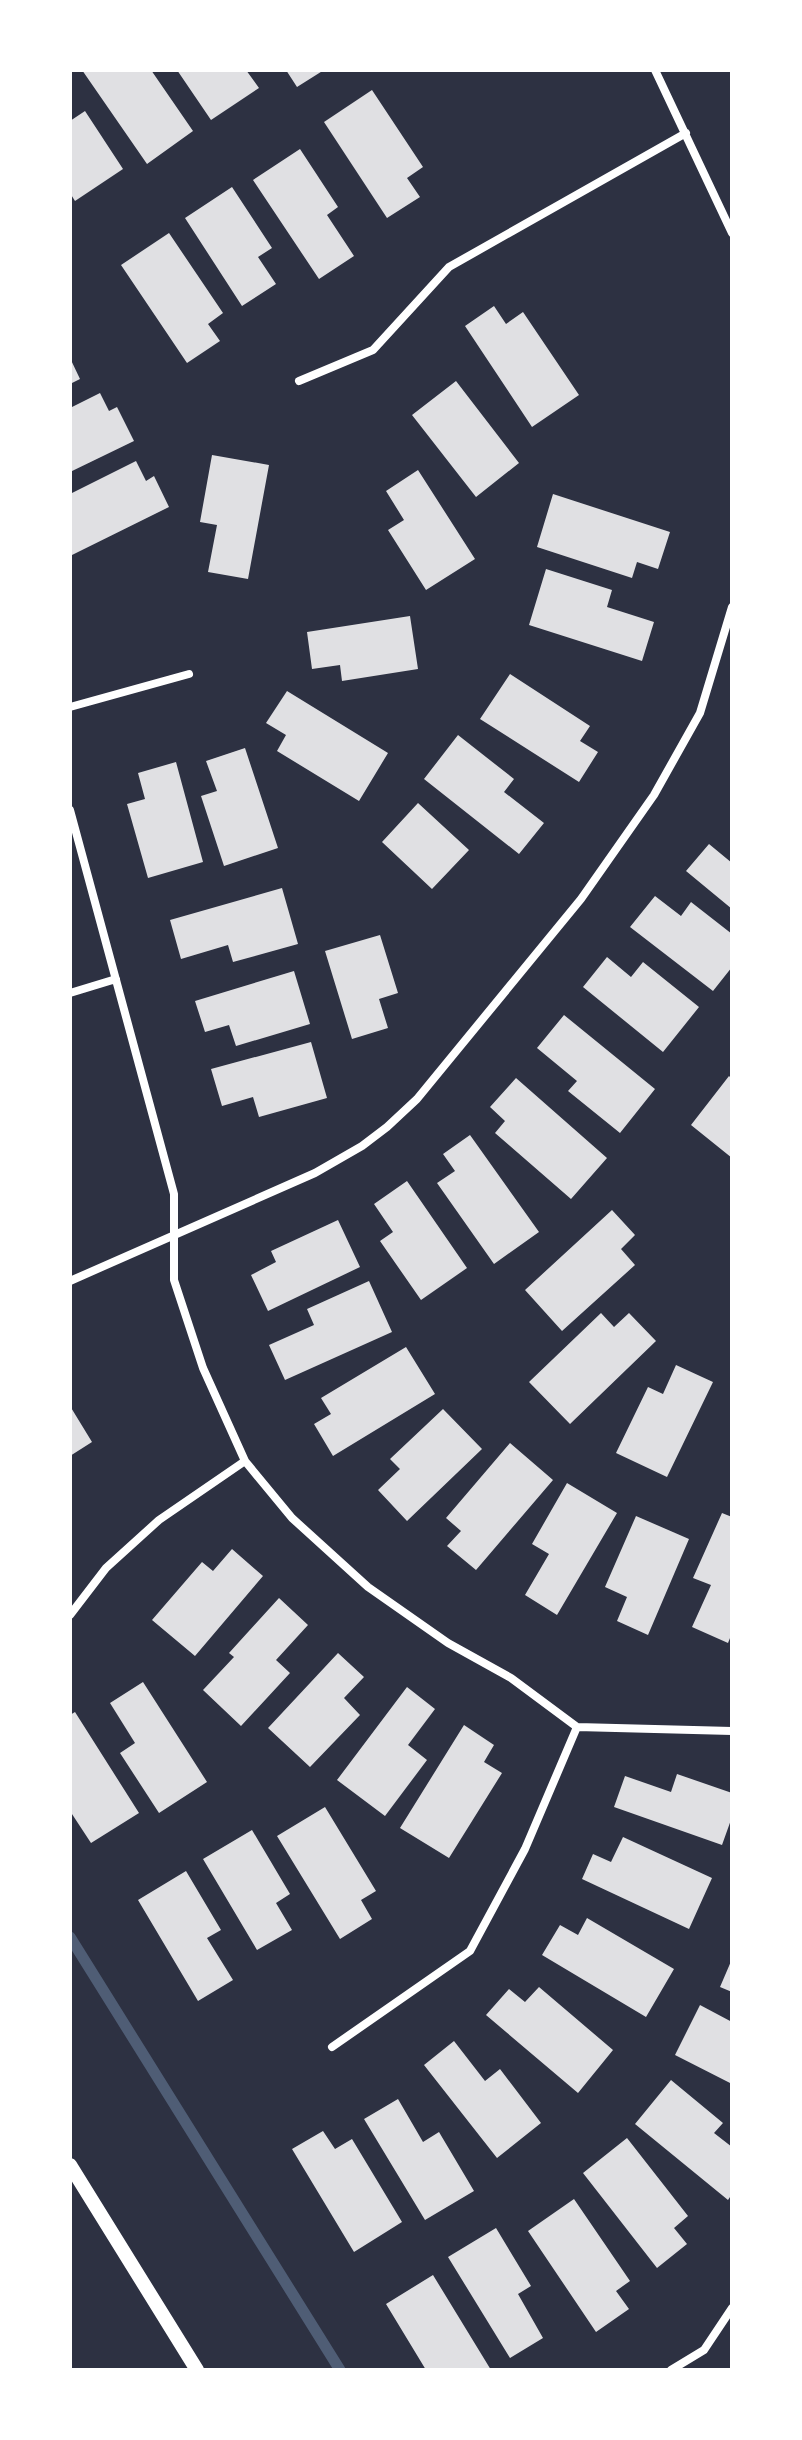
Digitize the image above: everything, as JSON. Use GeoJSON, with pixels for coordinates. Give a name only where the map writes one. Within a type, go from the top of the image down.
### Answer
{"type":"FeatureCollection","features":[{"type":"Feature","properties":{"kind":"street"},"geometry":{"type":"LineString","coordinates":[[655,70],[732,233]]}},
{"type":"Feature","properties":{"kind":"street"},"geometry":{"type":"LineString","coordinates":[[299,381],[373,350],[449,267],[686,133]]}},
{"type":"Feature","properties":{"kind":"street"},"geometry":{"type":"LineString","coordinates":[[70,1281],[327,1166],[362,1146],[417,1099],[581,899],[654,795],[700,713],[732,607]]}},
{"type":"Feature","properties":{"kind":"street"},"geometry":{"type":"LineString","coordinates":[[70,707],[189,674]]}},
{"type":"Feature","properties":{"kind":"street"},"geometry":{"type":"LineString","coordinates":[[70,810],[174,1194],[174,1280],[203,1368],[245,1461],[292,1518],[368,1587],[448,1643],[511,1678],[577,1727],[732,1731]]}},
{"type":"Feature","properties":{"kind":"street"},"geometry":{"type":"LineString","coordinates":[[70,993],[116,979]]}},
{"type":"Feature","properties":{"kind":"street"},"geometry":{"type":"LineString","coordinates":[[70,1615],[106,1568],[159,1520],[245,1461]]}},
{"type":"Feature","properties":{"kind":"street"},"geometry":{"type":"LineString","coordinates":[[332,2047],[470,1951],[525,1849],[577,1727]]}},
{"type":"Feature","properties":{"kind":"street"},"geometry":{"type":"LineString","coordinates":[[70,2165],[197,2370]]}},
{"type":"Feature","properties":{"kind":"street"},"geometry":{"type":"LineString","coordinates":[[671,2370],[704,2350],[732,2308]]}},
{"type":"Feature","properties":{"kind":"building"},"geometry":{"type":"Polygon","coordinates":[[[82,70],[151,70],[193,131],[147,164],[82,70]]]}},
{"type":"Feature","properties":{"kind":"building"},"geometry":{"type":"Polygon","coordinates":[[[177,70],[246,70],[259,88],[211,120],[177,70]]]}},
{"type":"Feature","properties":{"kind":"building"},"geometry":{"type":"Polygon","coordinates":[[[286,70],[324,70],[297,87],[286,70]]]}},
{"type":"Feature","properties":{"kind":"building"},"geometry":{"type":"Polygon","coordinates":[[[372,90],[423,167],[407,178],[420,197],[387,218],[324,122],[372,90]]]}},
{"type":"Feature","properties":{"kind":"building"},"geometry":{"type":"Polygon","coordinates":[[[85,111],[123,169],[75,201],[70,193],[70,121],[85,111]]]}},
{"type":"Feature","properties":{"kind":"building"},"geometry":{"type":"Polygon","coordinates":[[[300,149],[338,207],[327,215],[354,256],[319,279],[253,180],[300,149]]]}},
{"type":"Feature","properties":{"kind":"building"},"geometry":{"type":"Polygon","coordinates":[[[232,187],[272,248],[258,257],[276,284],[242,306],[185,218],[232,187]]]}},
{"type":"Feature","properties":{"kind":"building"},"geometry":{"type":"Polygon","coordinates":[[[169,233],[223,313],[208,324],[220,341],[187,363],[121,265],[169,233]]]}},
{"type":"Feature","properties":{"kind":"building"},"geometry":{"type":"Polygon","coordinates":[[[494,306],[506,324],[523,312],[579,395],[532,427],[465,326],[494,306]]]}},
{"type":"Feature","properties":{"kind":"building"},"geometry":{"type":"Polygon","coordinates":[[[70,358],[80,379],[70,384],[70,358]]]}},
{"type":"Feature","properties":{"kind":"building"},"geometry":{"type":"Polygon","coordinates":[[[456,381],[519,463],[476,497],[412,415],[456,381]]]}},
{"type":"Feature","properties":{"kind":"building"},"geometry":{"type":"Polygon","coordinates":[[[100,393],[109,411],[117,407],[134,441],[70,472],[70,408],[100,393]]]}},
{"type":"Feature","properties":{"kind":"building"},"geometry":{"type":"Polygon","coordinates":[[[212,455],[269,465],[248,579],[208,572],[217,525],[200,522],[212,455]]]}},
{"type":"Feature","properties":{"kind":"building"},"geometry":{"type":"Polygon","coordinates":[[[136,461],[146,481],[154,476],[169,507],[70,556],[70,494],[136,461]]]}},
{"type":"Feature","properties":{"kind":"building"},"geometry":{"type":"Polygon","coordinates":[[[418,470],[475,559],[426,590],[388,530],[404,520],[386,491],[418,470]]]}},
{"type":"Feature","properties":{"kind":"building"},"geometry":{"type":"Polygon","coordinates":[[[553,494],[670,532],[658,569],[637,562],[632,578],[537,547],[553,494]]]}},
{"type":"Feature","properties":{"kind":"building"},"geometry":{"type":"Polygon","coordinates":[[[546,569],[612,590],[607,607],[654,622],[642,661],[529,625],[546,569]]]}},
{"type":"Feature","properties":{"kind":"building"},"geometry":{"type":"Polygon","coordinates":[[[410,616],[418,669],[342,681],[340,665],[312,669],[307,632],[410,616]]]}},
{"type":"Feature","properties":{"kind":"building"},"geometry":{"type":"Polygon","coordinates":[[[510,674],[590,726],[580,741],[598,752],[579,782],[480,719],[510,674]]]}},
{"type":"Feature","properties":{"kind":"building"},"geometry":{"type":"Polygon","coordinates":[[[287,691],[388,753],[359,801],[277,751],[286,735],[266,723],[287,691]]]}},
{"type":"Feature","properties":{"kind":"building"},"geometry":{"type":"Polygon","coordinates":[[[458,735],[514,779],[504,792],[544,823],[519,854],[424,779],[458,735]]]}},
{"type":"Feature","properties":{"kind":"building"},"geometry":{"type":"Polygon","coordinates":[[[245,748],[278,848],[224,866],[201,796],[217,791],[206,761],[245,748]]]}},
{"type":"Feature","properties":{"kind":"building"},"geometry":{"type":"Polygon","coordinates":[[[176,762],[203,862],[148,878],[127,804],[145,799],[138,773],[176,762]]]}},
{"type":"Feature","properties":{"kind":"building"},"geometry":{"type":"Polygon","coordinates":[[[418,803],[469,850],[432,889],[382,842],[418,803]]]}},
{"type":"Feature","properties":{"kind":"building"},"geometry":{"type":"Polygon","coordinates":[[[709,844],[732,863],[732,909],[686,871],[709,844]]]}},
{"type":"Feature","properties":{"kind":"building"},"geometry":{"type":"Polygon","coordinates":[[[282,888],[298,944],[233,962],[228,945],[181,959],[170,920],[282,888]]]}},
{"type":"Feature","properties":{"kind":"building"},"geometry":{"type":"Polygon","coordinates":[[[655,896],[681,916],[691,902],[732,934],[732,967],[713,991],[630,927],[655,896]]]}},
{"type":"Feature","properties":{"kind":"building"},"geometry":{"type":"Polygon","coordinates":[[[380,935],[398,993],[379,999],[388,1028],[352,1039],[325,951],[380,935]]]}},
{"type":"Feature","properties":{"kind":"building"},"geometry":{"type":"Polygon","coordinates":[[[607,957],[631,977],[643,962],[699,1007],[663,1052],[583,987],[607,957]]]}},
{"type":"Feature","properties":{"kind":"building"},"geometry":{"type":"Polygon","coordinates":[[[294,971],[310,1024],[236,1046],[229,1025],[205,1032],[195,1001],[294,971]]]}},
{"type":"Feature","properties":{"kind":"building"},"geometry":{"type":"Polygon","coordinates":[[[564,1015],[655,1089],[620,1133],[568,1091],[577,1081],[537,1048],[564,1015]]]}},
{"type":"Feature","properties":{"kind":"building"},"geometry":{"type":"Polygon","coordinates":[[[311,1042],[327,1098],[259,1117],[253,1097],[222,1106],[211,1069],[311,1042]]]}},
{"type":"Feature","properties":{"kind":"building"},"geometry":{"type":"Polygon","coordinates":[[[729,1076],[732,1079],[732,1158],[691,1125],[729,1076]]]}},
{"type":"Feature","properties":{"kind":"building"},"geometry":{"type":"Polygon","coordinates":[[[516,1078],[607,1158],[571,1199],[495,1133],[505,1121],[490,1107],[516,1078]]]}},
{"type":"Feature","properties":{"kind":"building"},"geometry":{"type":"Polygon","coordinates":[[[470,1135],[539,1232],[494,1264],[437,1183],[455,1171],[443,1154],[470,1135]]]}},
{"type":"Feature","properties":{"kind":"building"},"geometry":{"type":"Polygon","coordinates":[[[407,1181],[467,1268],[421,1300],[380,1241],[393,1232],[374,1204],[407,1181]]]}},
{"type":"Feature","properties":{"kind":"building"},"geometry":{"type":"Polygon","coordinates":[[[612,1210],[635,1235],[621,1249],[635,1265],[562,1331],[525,1290],[612,1210]]]}},
{"type":"Feature","properties":{"kind":"building"},"geometry":{"type":"Polygon","coordinates":[[[338,1220],[360,1267],[268,1311],[251,1275],[276,1262],[271,1251],[338,1220]]]}},
{"type":"Feature","properties":{"kind":"building"},"geometry":{"type":"Polygon","coordinates":[[[369,1281],[392,1332],[285,1380],[269,1345],[314,1325],[307,1309],[369,1281]]]}},
{"type":"Feature","properties":{"kind":"building"},"geometry":{"type":"Polygon","coordinates":[[[601,1313],[614,1327],[629,1313],[656,1341],[570,1424],[529,1382],[601,1313]]]}},
{"type":"Feature","properties":{"kind":"building"},"geometry":{"type":"Polygon","coordinates":[[[406,1347],[435,1394],[333,1456],[314,1424],[331,1414],[321,1398],[406,1347]]]}},
{"type":"Feature","properties":{"kind":"building"},"geometry":{"type":"Polygon","coordinates":[[[676,1365],[713,1382],[667,1477],[616,1453],[648,1387],[663,1394],[676,1365]]]}},
{"type":"Feature","properties":{"kind":"building"},"geometry":{"type":"Polygon","coordinates":[[[70,1406],[92,1442],[70,1456],[70,1406]]]}},
{"type":"Feature","properties":{"kind":"building"},"geometry":{"type":"Polygon","coordinates":[[[443,1409],[482,1449],[407,1521],[378,1490],[400,1469],[390,1459],[443,1409]]]}},
{"type":"Feature","properties":{"kind":"building"},"geometry":{"type":"Polygon","coordinates":[[[510,1443],[553,1480],[476,1570],[447,1546],[461,1531],[446,1518],[510,1443]]]}},
{"type":"Feature","properties":{"kind":"building"},"geometry":{"type":"Polygon","coordinates":[[[567,1483],[617,1513],[557,1615],[525,1595],[549,1554],[532,1544],[567,1483]]]}},
{"type":"Feature","properties":{"kind":"building"},"geometry":{"type":"Polygon","coordinates":[[[722,1513],[732,1517],[732,1633],[728,1643],[692,1627],[711,1585],[693,1578],[722,1513]]]}},
{"type":"Feature","properties":{"kind":"building"},"geometry":{"type":"Polygon","coordinates":[[[636,1516],[689,1539],[648,1635],[617,1621],[627,1597],[605,1587],[636,1516]]]}},
{"type":"Feature","properties":{"kind":"building"},"geometry":{"type":"Polygon","coordinates":[[[232,1549],[263,1576],[195,1656],[152,1620],[202,1562],[213,1571],[232,1549]]]}},
{"type":"Feature","properties":{"kind":"building"},"geometry":{"type":"Polygon","coordinates":[[[279,1598],[308,1625],[276,1660],[290,1673],[241,1726],[203,1690],[234,1657],[229,1653],[279,1598]]]}},
{"type":"Feature","properties":{"kind":"building"},"geometry":{"type":"Polygon","coordinates":[[[338,1653],[364,1677],[344,1698],[360,1715],[310,1767],[268,1728],[338,1653]]]}},
{"type":"Feature","properties":{"kind":"building"},"geometry":{"type":"Polygon","coordinates":[[[143,1682],[207,1782],[159,1813],[120,1753],[135,1743],[110,1703],[143,1682]]]}},
{"type":"Feature","properties":{"kind":"building"},"geometry":{"type":"Polygon","coordinates":[[[407,1687],[435,1709],[408,1745],[427,1760],[385,1816],[337,1780],[407,1687]]]}},
{"type":"Feature","properties":{"kind":"building"},"geometry":{"type":"Polygon","coordinates":[[[75,1712],[139,1813],[91,1843],[70,1811],[70,1715],[75,1712]]]}},
{"type":"Feature","properties":{"kind":"building"},"geometry":{"type":"Polygon","coordinates":[[[464,1725],[494,1745],[484,1762],[502,1773],[449,1858],[400,1828],[464,1725]]]}},
{"type":"Feature","properties":{"kind":"building"},"geometry":{"type":"Polygon","coordinates":[[[677,1774],[732,1793],[732,1817],[722,1845],[614,1807],[625,1776],[671,1792],[677,1774]]]}},
{"type":"Feature","properties":{"kind":"building"},"geometry":{"type":"Polygon","coordinates":[[[325,1807],[376,1891],[361,1900],[372,1919],[340,1939],[277,1836],[325,1807]]]}},
{"type":"Feature","properties":{"kind":"building"},"geometry":{"type":"Polygon","coordinates":[[[252,1830],[290,1894],[276,1903],[292,1930],[257,1950],[203,1859],[252,1830]]]}},
{"type":"Feature","properties":{"kind":"building"},"geometry":{"type":"Polygon","coordinates":[[[623,1837],[712,1878],[689,1929],[582,1879],[593,1854],[611,1862],[623,1837]]]}},
{"type":"Feature","properties":{"kind":"building"},"geometry":{"type":"Polygon","coordinates":[[[186,1871],[221,1930],[207,1938],[233,1980],[198,2001],[138,1900],[186,1871]]]}},
{"type":"Feature","properties":{"kind":"building"},"geometry":{"type":"Polygon","coordinates":[[[587,1918],[674,1969],[646,2017],[542,1955],[560,1925],[578,1935],[587,1918]]]}},
{"type":"Feature","properties":{"kind":"building"},"geometry":{"type":"Polygon","coordinates":[[[732,1959],[732,1992],[720,1987],[732,1959]]]}},
{"type":"Feature","properties":{"kind":"building"},"geometry":{"type":"Polygon","coordinates":[[[539,1987],[613,2050],[578,2093],[486,2015],[509,1989],[525,2002],[539,1987]]]}},
{"type":"Feature","properties":{"kind":"building"},"geometry":{"type":"Polygon","coordinates":[[[700,2005],[732,2022],[732,2084],[675,2055],[700,2005]]]}},
{"type":"Feature","properties":{"kind":"building"},"geometry":{"type":"Polygon","coordinates":[[[454,2041],[485,2081],[500,2069],[541,2123],[497,2158],[424,2065],[454,2041]]]}},
{"type":"Feature","properties":{"kind":"building"},"geometry":{"type":"Polygon","coordinates":[[[671,2080],[723,2123],[714,2133],[732,2147],[732,2194],[728,2200],[635,2124],[671,2080]]]}},
{"type":"Feature","properties":{"kind":"building"},"geometry":{"type":"Polygon","coordinates":[[[398,2099],[423,2142],[439,2132],[474,2191],[425,2220],[364,2119],[398,2099]]]}},
{"type":"Feature","properties":{"kind":"building"},"geometry":{"type":"Polygon","coordinates":[[[323,2131],[335,2149],[352,2139],[402,2222],[354,2252],[292,2149],[323,2131]]]}},
{"type":"Feature","properties":{"kind":"building"},"geometry":{"type":"Polygon","coordinates":[[[627,2138],[688,2216],[674,2228],[687,2244],[657,2268],[583,2173],[627,2138]]]}},
{"type":"Feature","properties":{"kind":"building"},"geometry":{"type":"Polygon","coordinates":[[[574,2199],[630,2281],[616,2291],[629,2309],[596,2332],[528,2231],[574,2199]]]}},
{"type":"Feature","properties":{"kind":"building"},"geometry":{"type":"Polygon","coordinates":[[[496,2228],[531,2286],[518,2294],[543,2338],[510,2358],[448,2257],[496,2228]]]}},
{"type":"Feature","properties":{"kind":"building"},"geometry":{"type":"Polygon","coordinates":[[[433,2275],[491,2370],[426,2370],[386,2304],[433,2275]]]}},
{"type":"Feature","properties":{"kind":"waterway"},"geometry":{"type":"LineString","coordinates":[[70,1937],[340,2370]]}}]}
